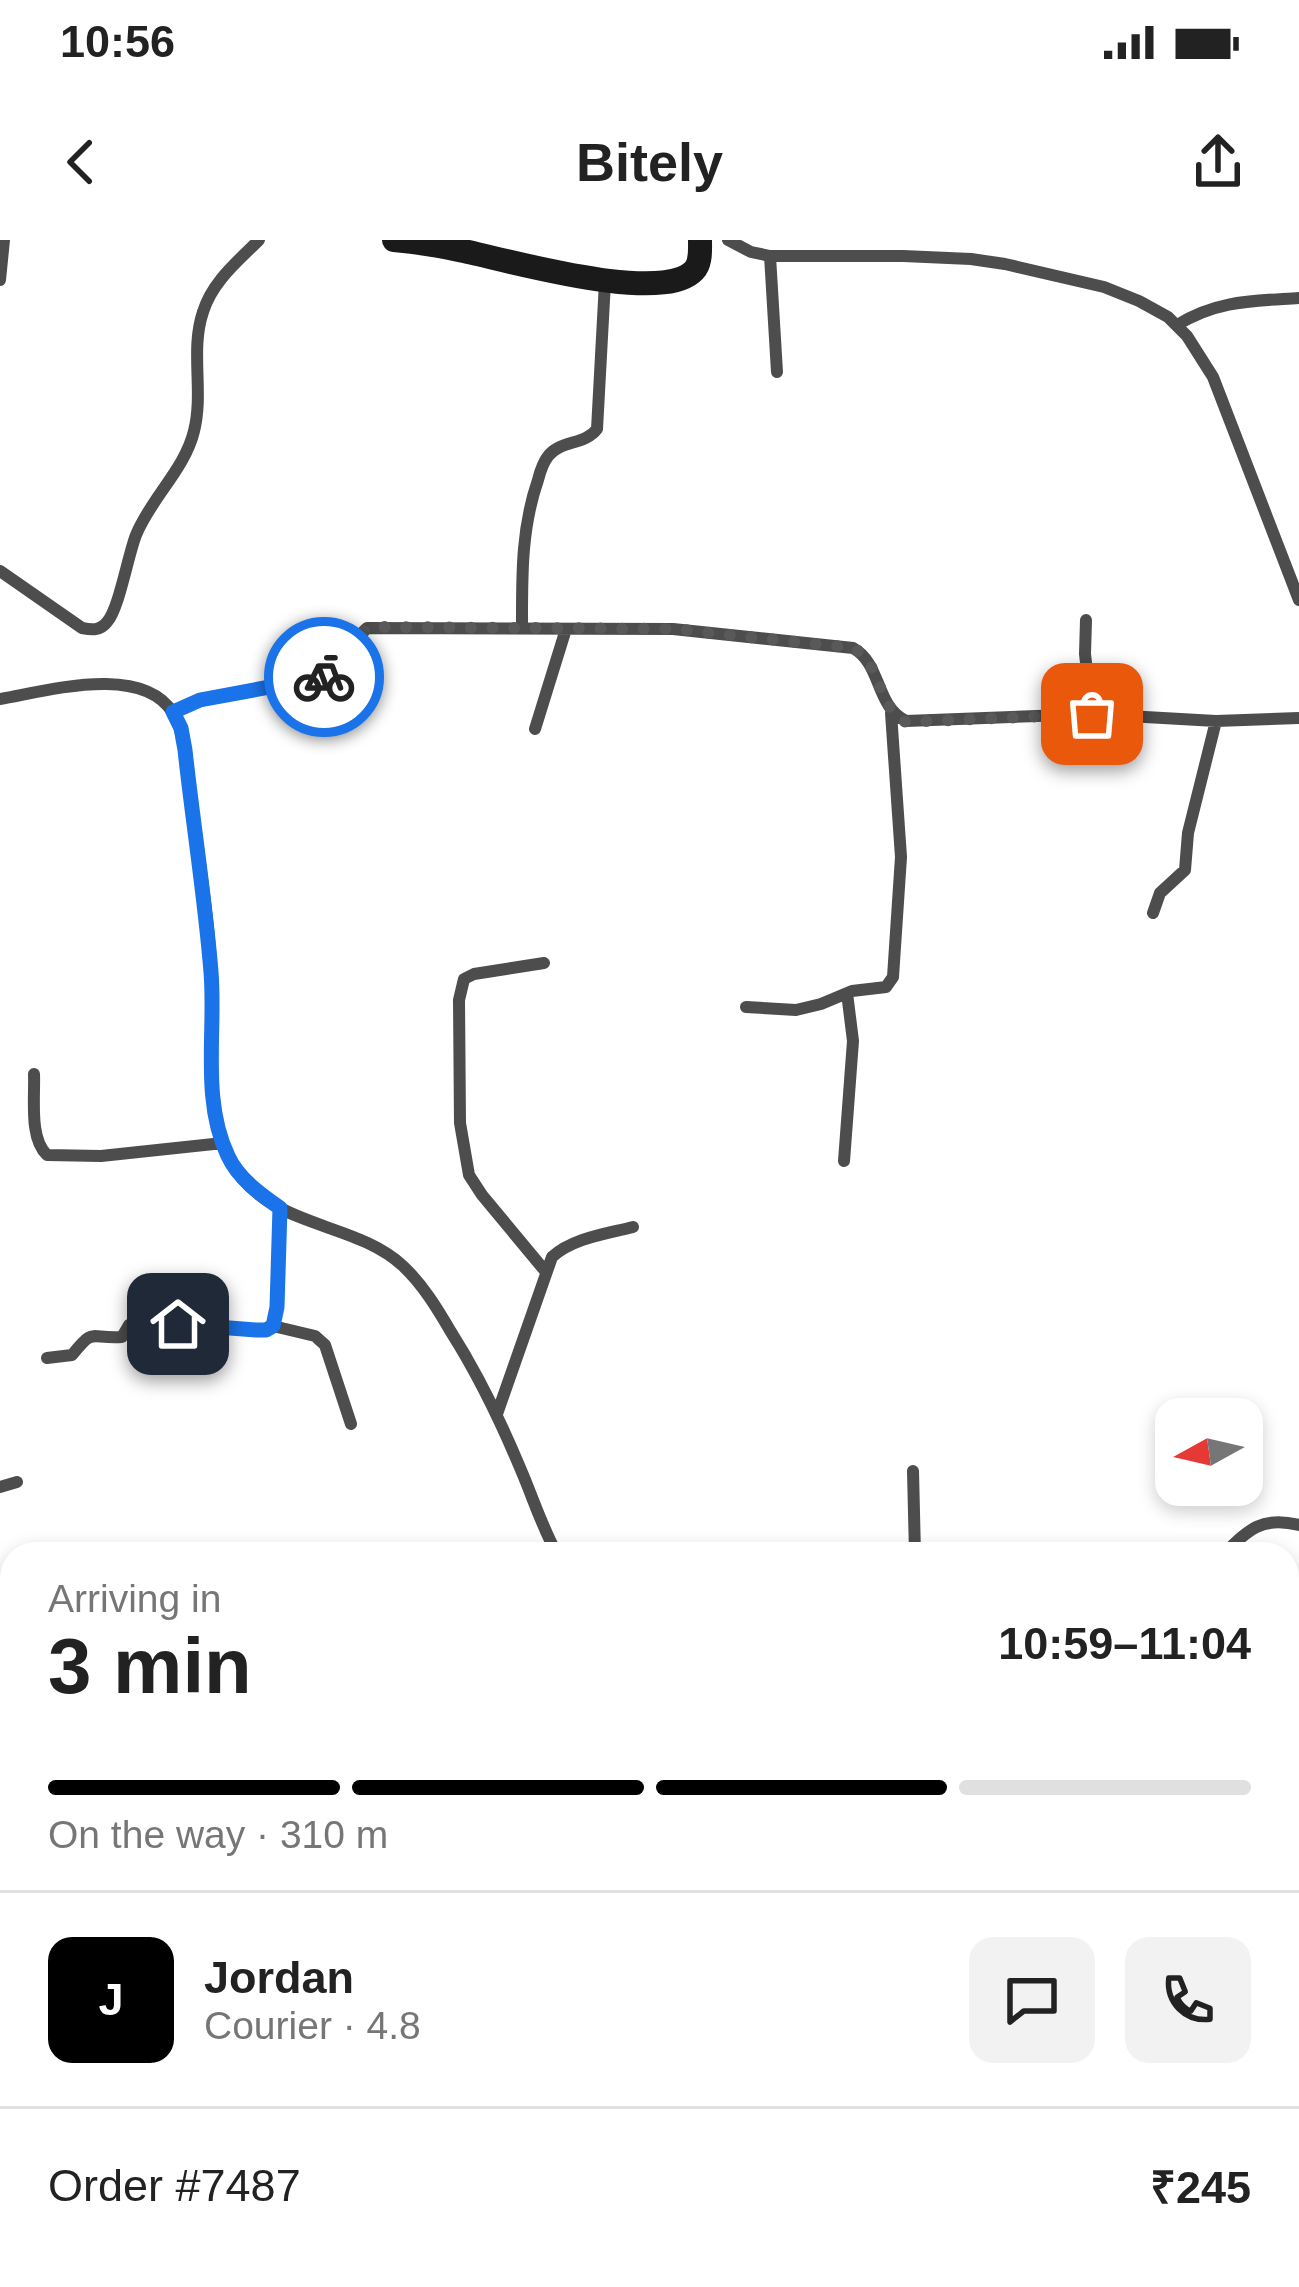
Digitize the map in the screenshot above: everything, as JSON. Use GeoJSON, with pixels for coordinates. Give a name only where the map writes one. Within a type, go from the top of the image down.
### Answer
{"type":"FeatureCollection","features":[{"type":"Feature","properties":{"kind":"main road"},"geometry":{"type":"LineString","coordinates":[[394,240],[605,282],[652,283],[691,272],[699,260],[700,240]]}},
{"type":"Feature","properties":{"kind":"street"},"geometry":{"type":"LineString","coordinates":[[0,280],[4,240]]}},
{"type":"Feature","properties":{"kind":"street"},"geometry":{"type":"LineString","coordinates":[[0,571],[74,624],[91,630],[106,623],[140,526],[195,429],[201,314],[221,278],[259,240]]}},
{"type":"Feature","properties":{"kind":"street"},"geometry":{"type":"LineString","coordinates":[[728,240],[770,256],[971,259],[1071,278],[1168,316],[1213,377],[1299,600]]}},
{"type":"Feature","properties":{"kind":"street"},"geometry":{"type":"LineString","coordinates":[[920,257],[931,240]]}},
{"type":"Feature","properties":{"kind":"street"},"geometry":{"type":"LineString","coordinates":[[770,256],[777,372]]}},
{"type":"Feature","properties":{"kind":"street"},"geometry":{"type":"LineString","coordinates":[[522,628],[524,532],[542,469],[553,452],[590,437],[597,429],[605,282]]}},
{"type":"Feature","properties":{"kind":"street"},"geometry":{"type":"LineString","coordinates":[[1177,325],[1219,305],[1299,298]]}},
{"type":"Feature","properties":{"kind":"street"},"geometry":{"type":"LineString","coordinates":[[1086,620],[1092,714]]}},
{"type":"Feature","properties":{"kind":"street"},"geometry":{"type":"LineString","coordinates":[[173,712],[200,700],[339,674],[367,628],[674,629],[853,648],[867,657],[892,713],[901,857],[893,977],[886,987],[847,993],[808,1008],[746,1007]]}},
{"type":"Feature","properties":{"kind":"street"},"geometry":{"type":"LineString","coordinates":[[535,729],[566,629]]}},
{"type":"Feature","properties":{"kind":"street"},"geometry":{"type":"LineString","coordinates":[[0,699],[129,685],[159,698],[173,712],[185,750],[212,976],[213,1094],[232,1164],[280,1208],[378,1248],[404,1267],[432,1300],[475,1370],[551,1542]]}},
{"type":"Feature","properties":{"kind":"street"},"geometry":{"type":"LineString","coordinates":[[892,713],[915,722],[1092,714],[1216,721],[1299,718]]}},
{"type":"Feature","properties":{"kind":"street"},"geometry":{"type":"LineString","coordinates":[[1154,913],[1160,893],[1184,871],[1188,833],[1216,721]]}},
{"type":"Feature","properties":{"kind":"street"},"geometry":{"type":"LineString","coordinates":[[544,963],[474,974],[464,979],[459,1000],[460,1124],[470,1175],[546,1272]]}},
{"type":"Feature","properties":{"kind":"street"},"geometry":{"type":"LineString","coordinates":[[844,1161],[854,1041],[847,993]]}},
{"type":"Feature","properties":{"kind":"street"},"geometry":{"type":"LineString","coordinates":[[34,1073],[37,1136],[47,1155],[101,1156],[223,1143]]}},
{"type":"Feature","properties":{"kind":"street"},"geometry":{"type":"LineString","coordinates":[[273,1326],[280,1208]]}},
{"type":"Feature","properties":{"kind":"street"},"geometry":{"type":"LineString","coordinates":[[496,1414],[553,1257],[564,1248],[633,1227]]}},
{"type":"Feature","properties":{"kind":"street"},"geometry":{"type":"LineString","coordinates":[[47,1358],[72,1355],[85,1337],[122,1336],[129,1325],[138,1322],[256,1330],[273,1326],[315,1336],[325,1346],[350,1424]]}},
{"type":"Feature","properties":{"kind":"street"},"geometry":{"type":"LineString","coordinates":[[914,1471],[916,1542]]}},
{"type":"Feature","properties":{"kind":"street"},"geometry":{"type":"LineString","coordinates":[[0,1487],[17,1482]]}},
{"type":"Feature","properties":{"kind":"street"},"geometry":{"type":"LineString","coordinates":[[1236,1542],[1264,1522],[1299,1525]]}},
{"type":"Feature","properties":{"kind":"way so far"},"geometry":{"type":"LineString","coordinates":[[324,677],[342,671],[362,632],[373,627],[674,629],[853,648],[867,657],[892,713],[906,722],[1092,714]]}},
{"type":"Feature","properties":{"kind":"route"},"geometry":{"type":"LineString","coordinates":[[178,1324],[256,1330],[273,1326],[280,1208],[232,1164],[216,1117],[206,919],[185,750],[173,712],[200,700],[324,677]]}}]}
